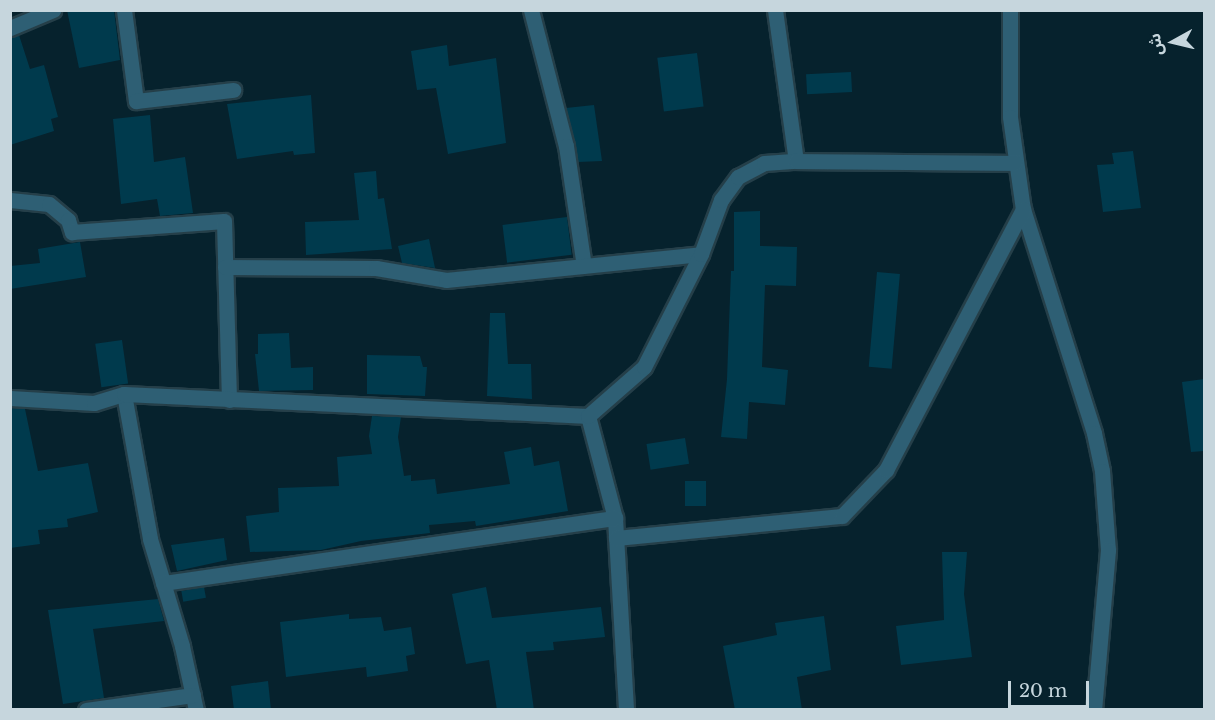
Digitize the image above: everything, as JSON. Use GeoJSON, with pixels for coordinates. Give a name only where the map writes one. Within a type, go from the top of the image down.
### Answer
{"type":"FeatureCollection","features":[{"type":"Feature","properties":{"kind":"street"},"geometry":{"type":"LineString","coordinates":[[10,28],[53,10]]}},
{"type":"Feature","properties":{"kind":"street"},"geometry":{"type":"LineString","coordinates":[[124,10],[136,101],[233,90]]}},
{"type":"Feature","properties":{"kind":"street"},"geometry":{"type":"LineString","coordinates":[[531,10],[566,146],[584,266]]}},
{"type":"Feature","properties":{"kind":"street"},"geometry":{"type":"LineString","coordinates":[[776,10],[796,161]]}},
{"type":"Feature","properties":{"kind":"street"},"geometry":{"type":"LineString","coordinates":[[1010,10],[1008,71],[1015,163],[1023,209],[1094,433],[1102,471],[1108,550],[1094,710]]}},
{"type":"Feature","properties":{"kind":"street"},"geometry":{"type":"LineString","coordinates":[[10,398],[94,403],[124,394],[588,416],[644,367],[701,254],[721,200],[738,177],[764,163],[796,161],[1015,163]]}},
{"type":"Feature","properties":{"kind":"street"},"geometry":{"type":"LineString","coordinates":[[10,200],[49,204],[68,220],[72,232],[224,222],[229,400]]}},
{"type":"Feature","properties":{"kind":"street"},"geometry":{"type":"LineString","coordinates":[[616,538],[842,516],[886,470],[1023,209]]}},
{"type":"Feature","properties":{"kind":"street"},"geometry":{"type":"LineString","coordinates":[[225,267],[376,268],[446,280],[701,254]]}},
{"type":"Feature","properties":{"kind":"street"},"geometry":{"type":"LineString","coordinates":[[86,710],[194,702],[150,539],[124,394]]}},
{"type":"Feature","properties":{"kind":"street"},"geometry":{"type":"LineString","coordinates":[[588,416],[615,518],[626,710]]}},
{"type":"Feature","properties":{"kind":"street"},"geometry":{"type":"LineString","coordinates":[[163,583],[615,518]]}},
{"type":"Feature","properties":{"kind":"building"},"geometry":{"type":"Polygon","coordinates":[[[67,10],[114,10],[120,60],[79,68],[67,10]]]}},
{"type":"Feature","properties":{"kind":"building"},"geometry":{"type":"Polygon","coordinates":[[[19,35],[30,69],[44,65],[58,117],[51,119],[54,131],[10,145],[10,38],[19,35]]]}},
{"type":"Feature","properties":{"kind":"building"},"geometry":{"type":"Polygon","coordinates":[[[447,45],[449,66],[496,58],[506,143],[448,154],[436,88],[417,90],[411,51],[447,45]]]}},
{"type":"Feature","properties":{"kind":"building"},"geometry":{"type":"Polygon","coordinates":[[[697,53],[704,107],[664,111],[657,58],[697,53]]]}},
{"type":"Feature","properties":{"kind":"building"},"geometry":{"type":"Polygon","coordinates":[[[851,72],[852,92],[807,94],[806,74],[851,72]]]}},
{"type":"Feature","properties":{"kind":"building"},"geometry":{"type":"Polygon","coordinates":[[[311,95],[315,153],[294,155],[293,151],[237,159],[227,104],[311,95]]]}},
{"type":"Feature","properties":{"kind":"building"},"geometry":{"type":"Polygon","coordinates":[[[594,105],[602,161],[578,162],[566,108],[594,105]]]}},
{"type":"Feature","properties":{"kind":"building"},"geometry":{"type":"Polygon","coordinates":[[[150,115],[154,162],[185,157],[193,213],[160,216],[157,199],[121,204],[113,119],[150,115]]]}},
{"type":"Feature","properties":{"kind":"building"},"geometry":{"type":"Polygon","coordinates":[[[1133,151],[1141,208],[1103,212],[1097,165],[1114,164],[1112,153],[1133,151]]]}},
{"type":"Feature","properties":{"kind":"building"},"geometry":{"type":"Polygon","coordinates":[[[376,171],[378,199],[384,198],[392,249],[306,255],[305,222],[359,220],[354,173],[376,171]]]}},
{"type":"Feature","properties":{"kind":"building"},"geometry":{"type":"Polygon","coordinates":[[[760,211],[760,246],[797,247],[796,286],[765,285],[762,367],[788,370],[785,405],[749,402],[747,439],[721,437],[727,379],[731,271],[734,271],[734,212],[760,211]]]}},
{"type":"Feature","properties":{"kind":"building"},"geometry":{"type":"Polygon","coordinates":[[[567,217],[572,255],[507,263],[502,225],[567,217]]]}},
{"type":"Feature","properties":{"kind":"building"},"geometry":{"type":"Polygon","coordinates":[[[429,239],[435,268],[402,263],[398,246],[429,239]]]}},
{"type":"Feature","properties":{"kind":"building"},"geometry":{"type":"Polygon","coordinates":[[[80,242],[86,277],[10,289],[10,266],[40,263],[38,249],[80,242]]]}},
{"type":"Feature","properties":{"kind":"building"},"geometry":{"type":"Polygon","coordinates":[[[877,272],[900,274],[892,369],[869,367],[877,272]]]}},
{"type":"Feature","properties":{"kind":"building"},"geometry":{"type":"Polygon","coordinates":[[[490,313],[505,313],[508,364],[531,364],[532,399],[487,396],[490,313]]]}},
{"type":"Feature","properties":{"kind":"building"},"geometry":{"type":"Polygon","coordinates":[[[289,333],[291,368],[313,367],[313,390],[259,391],[255,354],[258,354],[258,334],[289,333]]]}},
{"type":"Feature","properties":{"kind":"building"},"geometry":{"type":"Polygon","coordinates":[[[122,340],[128,384],[101,387],[95,344],[122,340]]]}},
{"type":"Feature","properties":{"kind":"building"},"geometry":{"type":"Polygon","coordinates":[[[367,355],[420,356],[423,367],[427,367],[425,396],[367,394],[367,355]]]}},
{"type":"Feature","properties":{"kind":"building"},"geometry":{"type":"Polygon","coordinates":[[[1204,379],[1204,451],[1191,452],[1182,382],[1204,379]]]}},
{"type":"Feature","properties":{"kind":"building"},"geometry":{"type":"Polygon","coordinates":[[[10,408],[25,409],[38,471],[88,463],[98,512],[67,519],[68,527],[38,530],[40,544],[10,548],[10,408]]]}},
{"type":"Feature","properties":{"kind":"building"},"geometry":{"type":"Polygon","coordinates":[[[372,416],[401,417],[398,437],[404,476],[411,475],[411,481],[435,479],[437,494],[510,484],[504,452],[531,447],[534,466],[559,461],[568,511],[476,526],[475,521],[429,525],[430,533],[361,541],[321,550],[250,552],[246,516],[279,512],[278,488],[339,486],[337,457],[372,454],[369,436],[372,416]]]}},
{"type":"Feature","properties":{"kind":"building"},"geometry":{"type":"Polygon","coordinates":[[[685,438],[689,464],[651,470],[646,444],[685,438]]]}},
{"type":"Feature","properties":{"kind":"building"},"geometry":{"type":"Polygon","coordinates":[[[685,481],[706,481],[706,506],[685,506],[685,481]]]}},
{"type":"Feature","properties":{"kind":"building"},"geometry":{"type":"Polygon","coordinates":[[[224,538],[227,560],[177,571],[171,545],[224,538]]]}},
{"type":"Feature","properties":{"kind":"building"},"geometry":{"type":"Polygon","coordinates":[[[942,552],[967,552],[964,594],[972,657],[901,665],[896,626],[944,620],[942,552]]]}},
{"type":"Feature","properties":{"kind":"building"},"geometry":{"type":"Polygon","coordinates":[[[204,587],[206,598],[183,602],[181,591],[204,587]]]}},
{"type":"Feature","properties":{"kind":"building"},"geometry":{"type":"Polygon","coordinates":[[[486,587],[492,618],[601,607],[605,637],[553,642],[554,650],[526,652],[534,710],[497,710],[489,660],[466,664],[452,594],[486,587]]]}},
{"type":"Feature","properties":{"kind":"building"},"geometry":{"type":"Polygon","coordinates":[[[158,599],[164,621],[93,629],[104,698],[63,704],[48,610],[158,599]]]}},
{"type":"Feature","properties":{"kind":"building"},"geometry":{"type":"Polygon","coordinates":[[[349,614],[349,619],[381,617],[384,631],[411,627],[415,654],[406,656],[408,671],[367,677],[366,667],[286,677],[280,622],[349,614]]]}},
{"type":"Feature","properties":{"kind":"building"},"geometry":{"type":"Polygon","coordinates":[[[824,616],[831,670],[797,677],[802,710],[735,710],[723,646],[777,635],[775,623],[824,616]]]}},
{"type":"Feature","properties":{"kind":"building"},"geometry":{"type":"Polygon","coordinates":[[[268,681],[271,710],[234,710],[231,686],[268,681]]]}}]}
